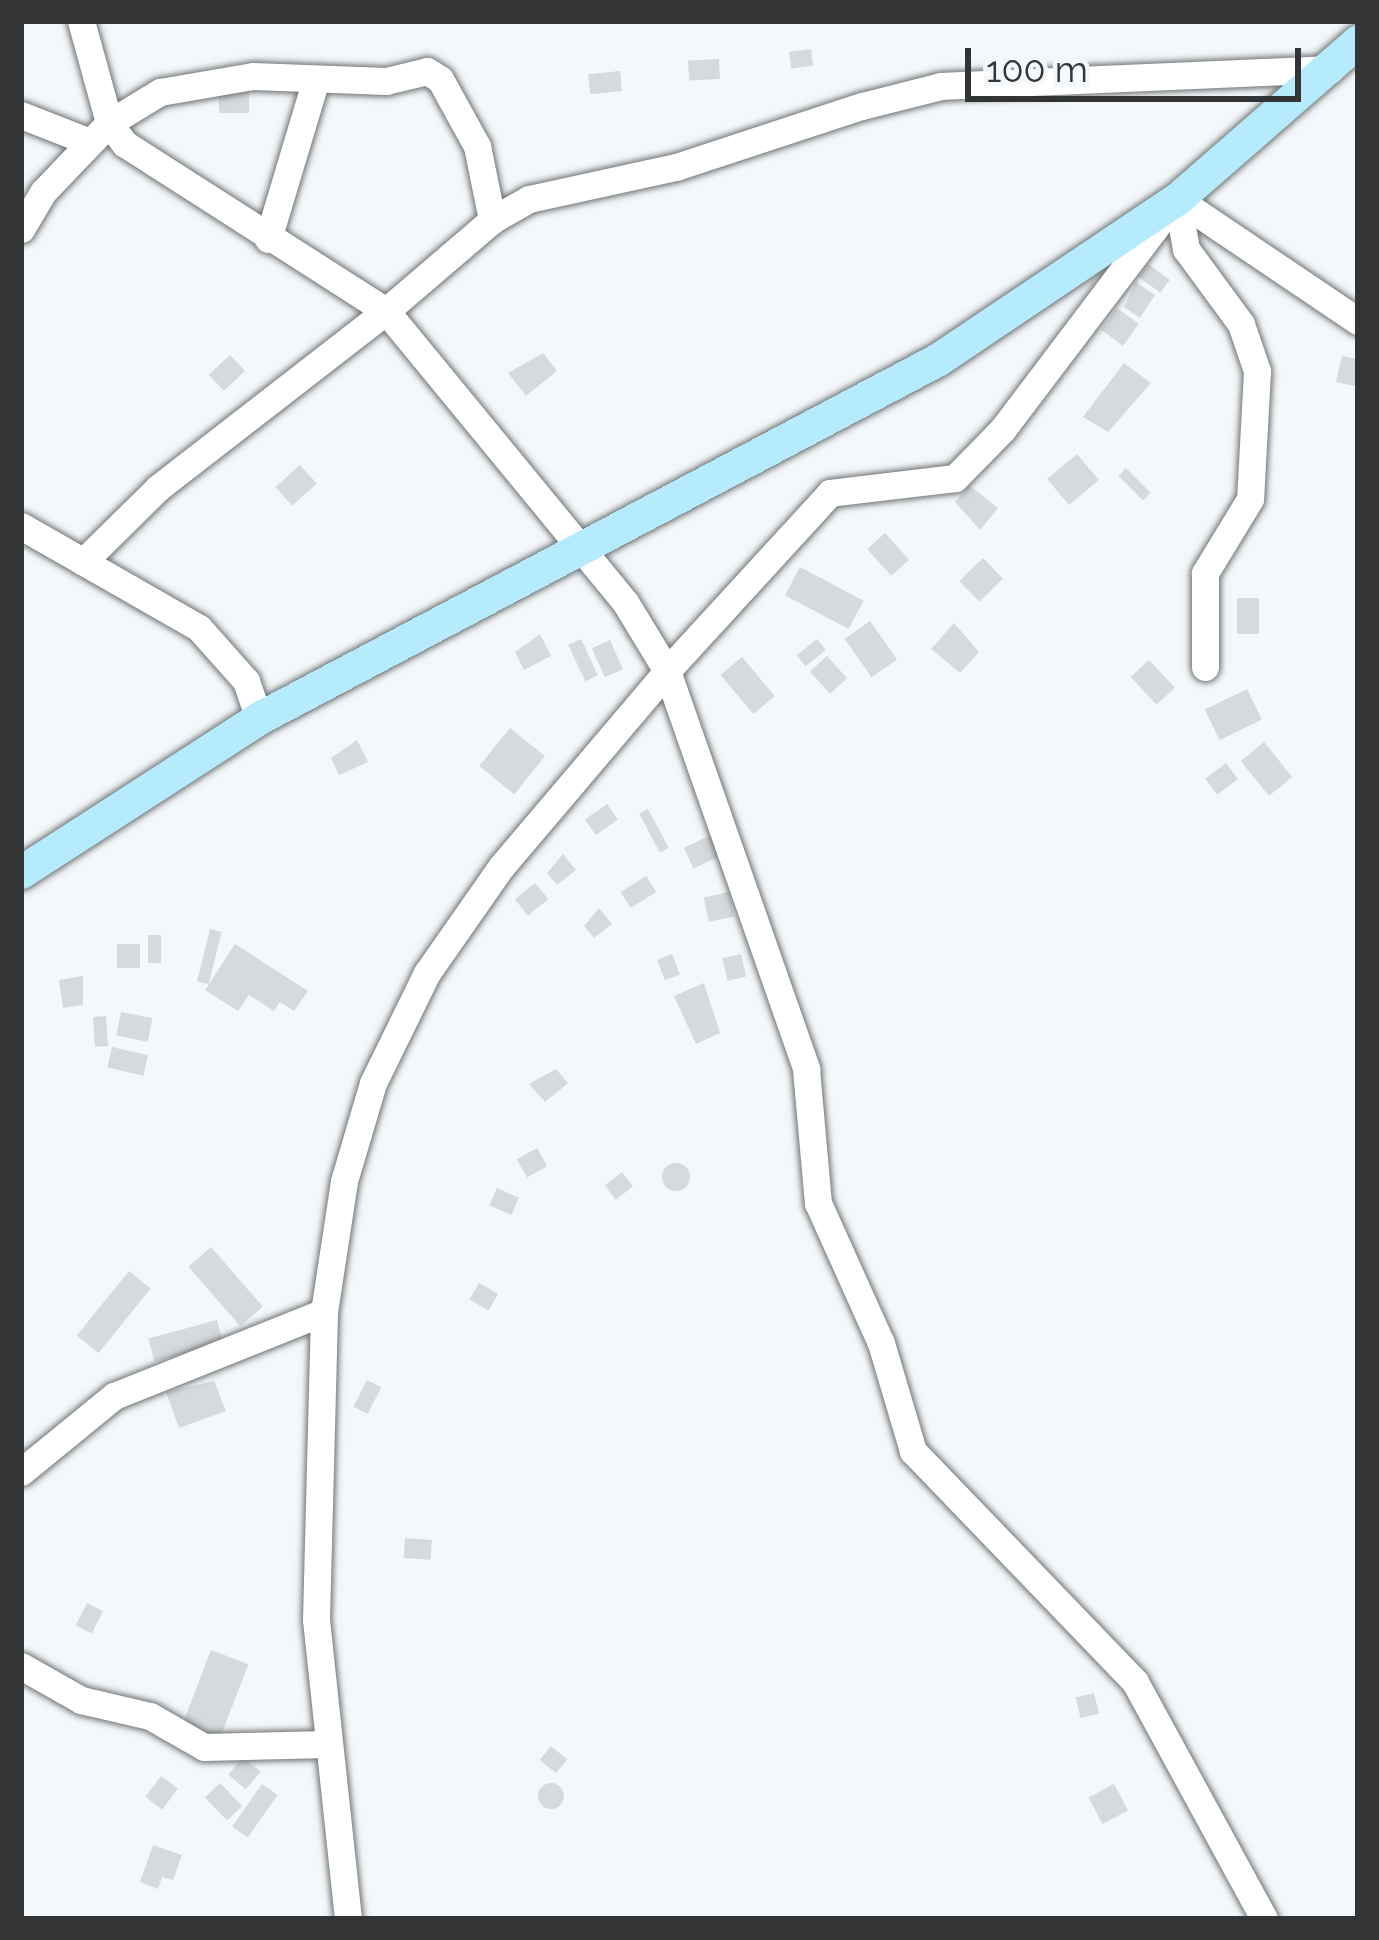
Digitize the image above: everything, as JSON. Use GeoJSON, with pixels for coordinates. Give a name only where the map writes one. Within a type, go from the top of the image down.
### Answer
{"type":"FeatureCollection","features":[{"type":"Feature","properties":{"kind":"main road"},"geometry":{"type":"LineString","coordinates":[[21,872],[260,718],[938,360],[1177,199],[1358,41]]}},
{"type":"Feature","properties":{"kind":"street"},"geometry":{"type":"LineString","coordinates":[[81,21],[99,132]]}},
{"type":"Feature","properties":{"kind":"street"},"geometry":{"type":"LineString","coordinates":[[83,562],[158,488],[386,311],[492,220],[570,186],[676,167],[941,86],[1331,69]]}},
{"type":"Feature","properties":{"kind":"street"},"geometry":{"type":"LineString","coordinates":[[21,229],[99,132],[160,92],[195,84],[386,81],[427,71],[440,79],[477,146],[492,220]]}},
{"type":"Feature","properties":{"kind":"street"},"geometry":{"type":"LineString","coordinates":[[268,239],[316,79]]}},
{"type":"Feature","properties":{"kind":"street"},"geometry":{"type":"LineString","coordinates":[[21,115],[99,132],[268,239],[330,269],[386,311],[576,550],[625,602],[667,671],[806,1069],[818,1203],[881,1343],[913,1450],[1135,1682],[1264,1919]]}},
{"type":"Feature","properties":{"kind":"street"},"geometry":{"type":"LineString","coordinates":[[1177,199],[1358,321]]}},
{"type":"Feature","properties":{"kind":"street"},"geometry":{"type":"LineString","coordinates":[[1177,199],[1186,249],[1241,324],[1257,371],[1250,499],[1205,573],[1204,667]]}},
{"type":"Feature","properties":{"kind":"street"},"geometry":{"type":"LineString","coordinates":[[348,1919],[316,1619],[324,1312],[344,1181],[373,1083],[428,973],[501,867],[667,671],[830,493],[956,478],[1003,428],[1177,199]]}},
{"type":"Feature","properties":{"kind":"street"},"geometry":{"type":"LineString","coordinates":[[21,526],[199,628],[246,680],[260,718]]}},
{"type":"Feature","properties":{"kind":"street"},"geometry":{"type":"LineString","coordinates":[[21,1472],[114,1396],[324,1312]]}},
{"type":"Feature","properties":{"kind":"street"},"geometry":{"type":"LineString","coordinates":[[21,1666],[81,1700],[150,1715],[203,1747],[326,1744]]}},
{"type":"Feature","properties":{"kind":"building"},"geometry":{"type":"Polygon","coordinates":[[[811,49],[813,66],[791,69],[789,52],[811,49]]]}},
{"type":"Feature","properties":{"kind":"building"},"geometry":{"type":"Polygon","coordinates":[[[719,59],[720,79],[689,81],[688,61],[719,59]]]}},
{"type":"Feature","properties":{"kind":"building"},"geometry":{"type":"Polygon","coordinates":[[[620,71],[622,91],[590,94],[588,74],[620,71]]]}},
{"type":"Feature","properties":{"kind":"building"},"geometry":{"type":"Polygon","coordinates":[[[219,91],[249,91],[249,113],[219,113],[219,91]]]}},
{"type":"Feature","properties":{"kind":"building"},"geometry":{"type":"Polygon","coordinates":[[[1148,264],[1170,280],[1160,293],[1139,277],[1148,264]]]}},
{"type":"Feature","properties":{"kind":"building"},"geometry":{"type":"Polygon","coordinates":[[[1136,282],[1155,295],[1140,318],[1124,307],[1136,282]]]}},
{"type":"Feature","properties":{"kind":"building"},"geometry":{"type":"Polygon","coordinates":[[[1117,308],[1139,324],[1123,346],[1101,330],[1117,308]]]}},
{"type":"Feature","properties":{"kind":"building"},"geometry":{"type":"Polygon","coordinates":[[[543,353],[557,371],[526,396],[508,373],[543,353]]]}},
{"type":"Feature","properties":{"kind":"building"},"geometry":{"type":"Polygon","coordinates":[[[230,355],[245,371],[224,391],[209,375],[230,355]]]}},
{"type":"Feature","properties":{"kind":"building"},"geometry":{"type":"Polygon","coordinates":[[[1342,356],[1358,359],[1358,387],[1336,382],[1342,356]]]}},
{"type":"Feature","properties":{"kind":"building"},"geometry":{"type":"Polygon","coordinates":[[[1124,363],[1151,383],[1108,432],[1083,417],[1124,363]]]}},
{"type":"Feature","properties":{"kind":"building"},"geometry":{"type":"Polygon","coordinates":[[[1077,454],[1099,480],[1069,505],[1047,479],[1077,454]]]}},
{"type":"Feature","properties":{"kind":"building"},"geometry":{"type":"Polygon","coordinates":[[[300,465],[317,484],[292,506],[275,487],[300,465]]]}},
{"type":"Feature","properties":{"kind":"building"},"geometry":{"type":"Polygon","coordinates":[[[1126,468],[1151,493],[1143,501],[1118,476],[1126,468]]]}},
{"type":"Feature","properties":{"kind":"building"},"geometry":{"type":"Polygon","coordinates":[[[969,485],[998,508],[980,530],[955,502],[969,485]]]}},
{"type":"Feature","properties":{"kind":"building"},"geometry":{"type":"Polygon","coordinates":[[[885,533],[909,560],[891,576],[867,549],[885,533]]]}},
{"type":"Feature","properties":{"kind":"building"},"geometry":{"type":"Polygon","coordinates":[[[983,558],[1003,579],[979,602],[959,581],[983,558]]]}},
{"type":"Feature","properties":{"kind":"building"},"geometry":{"type":"Polygon","coordinates":[[[800,567],[864,601],[849,629],[785,595],[800,567]]]}},
{"type":"Feature","properties":{"kind":"building"},"geometry":{"type":"Polygon","coordinates":[[[1237,598],[1259,598],[1259,634],[1237,634],[1237,598]]]}},
{"type":"Feature","properties":{"kind":"building"},"geometry":{"type":"Polygon","coordinates":[[[870,621],[897,660],[872,677],[845,639],[870,621]]]}},
{"type":"Feature","properties":{"kind":"building"},"geometry":{"type":"Polygon","coordinates":[[[954,623],[979,652],[960,673],[931,649],[954,623]]]}},
{"type":"Feature","properties":{"kind":"building"},"geometry":{"type":"Polygon","coordinates":[[[540,634],[551,656],[524,670],[515,652],[540,634]]]}},
{"type":"Feature","properties":{"kind":"building"},"geometry":{"type":"Polygon","coordinates":[[[581,639],[598,675],[585,681],[568,645],[581,639]]]}},
{"type":"Feature","properties":{"kind":"building"},"geometry":{"type":"Polygon","coordinates":[[[817,639],[826,650],[806,666],[797,655],[817,639]]]}},
{"type":"Feature","properties":{"kind":"building"},"geometry":{"type":"Polygon","coordinates":[[[610,640],[623,669],[605,677],[592,648],[610,640]]]}},
{"type":"Feature","properties":{"kind":"building"},"geometry":{"type":"Polygon","coordinates":[[[827,656],[847,678],[830,694],[810,671],[827,656]]]}},
{"type":"Feature","properties":{"kind":"building"},"geometry":{"type":"Polygon","coordinates":[[[742,657],[775,696],[753,714],[721,675],[742,657]]]}},
{"type":"Feature","properties":{"kind":"building"},"geometry":{"type":"Polygon","coordinates":[[[1149,660],[1175,688],[1157,705],[1131,677],[1149,660]]]}},
{"type":"Feature","properties":{"kind":"building"},"geometry":{"type":"Polygon","coordinates":[[[1247,689],[1262,720],[1220,740],[1205,710],[1247,689]]]}},
{"type":"Feature","properties":{"kind":"building"},"geometry":{"type":"Polygon","coordinates":[[[510,728],[545,756],[514,794],[479,766],[510,728]]]}},
{"type":"Feature","properties":{"kind":"building"},"geometry":{"type":"Polygon","coordinates":[[[357,740],[368,762],[339,775],[331,758],[357,740]]]}},
{"type":"Feature","properties":{"kind":"building"},"geometry":{"type":"Polygon","coordinates":[[[1264,742],[1292,777],[1269,796],[1241,761],[1264,742]]]}},
{"type":"Feature","properties":{"kind":"building"},"geometry":{"type":"Polygon","coordinates":[[[1226,763],[1238,779],[1217,795],[1205,779],[1226,763]]]}},
{"type":"Feature","properties":{"kind":"building"},"geometry":{"type":"Polygon","coordinates":[[[607,804],[618,820],[596,835],[585,819],[607,804]]]}},
{"type":"Feature","properties":{"kind":"building"},"geometry":{"type":"Polygon","coordinates":[[[648,809],[669,848],[660,853],[639,814],[648,809]]]}},
{"type":"Feature","properties":{"kind":"building"},"geometry":{"type":"Polygon","coordinates":[[[711,835],[721,856],[694,869],[684,848],[711,835]]]}},
{"type":"Feature","properties":{"kind":"building"},"geometry":{"type":"Polygon","coordinates":[[[563,854],[576,870],[557,885],[547,873],[563,854]]]}},
{"type":"Feature","properties":{"kind":"building"},"geometry":{"type":"Polygon","coordinates":[[[646,876],[656,892],[631,908],[621,892],[646,876]]]}},
{"type":"Feature","properties":{"kind":"building"},"geometry":{"type":"Polygon","coordinates":[[[535,883],[548,899],[528,916],[515,899],[535,883]]]}},
{"type":"Feature","properties":{"kind":"building"},"geometry":{"type":"Polygon","coordinates":[[[729,892],[734,916],[709,922],[704,897],[729,892]]]}},
{"type":"Feature","properties":{"kind":"building"},"geometry":{"type":"Polygon","coordinates":[[[599,908],[612,924],[594,938],[584,926],[599,908]]]}},
{"type":"Feature","properties":{"kind":"building"},"geometry":{"type":"Polygon","coordinates":[[[210,929],[222,932],[209,984],[197,981],[210,929]]]}},
{"type":"Feature","properties":{"kind":"building"},"geometry":{"type":"Polygon","coordinates":[[[148,935],[161,935],[161,963],[148,963],[148,935]]]}},
{"type":"Feature","properties":{"kind":"building"},"geometry":{"type":"Polygon","coordinates":[[[117,944],[140,944],[140,968],[117,968],[117,944]]]}},
{"type":"Feature","properties":{"kind":"building"},"geometry":{"type":"Polygon","coordinates":[[[235,944],[308,991],[294,1011],[280,1002],[274,1011],[249,995],[238,1011],[205,990],[235,944]]]}},
{"type":"Feature","properties":{"kind":"building"},"geometry":{"type":"Polygon","coordinates":[[[672,954],[680,975],[665,980],[657,960],[672,954]]]}},
{"type":"Feature","properties":{"kind":"building"},"geometry":{"type":"Polygon","coordinates":[[[741,954],[746,976],[728,981],[722,958],[741,954]]]}},
{"type":"Feature","properties":{"kind":"building"},"geometry":{"type":"Polygon","coordinates":[[[83,976],[83,1005],[63,1008],[59,980],[83,976]]]}},
{"type":"Feature","properties":{"kind":"building"},"geometry":{"type":"Polygon","coordinates":[[[704,983],[720,1033],[696,1044],[674,996],[704,983]]]}},
{"type":"Feature","properties":{"kind":"building"},"geometry":{"type":"Polygon","coordinates":[[[121,1012],[152,1018],[148,1042],[116,1036],[121,1012]]]}},
{"type":"Feature","properties":{"kind":"building"},"geometry":{"type":"Polygon","coordinates":[[[106,1016],[108,1046],[95,1047],[93,1017],[106,1016]]]}},
{"type":"Feature","properties":{"kind":"building"},"geometry":{"type":"Polygon","coordinates":[[[112,1047],[148,1055],[143,1076],[107,1067],[112,1047]]]}},
{"type":"Feature","properties":{"kind":"building"},"geometry":{"type":"Polygon","coordinates":[[[556,1069],[568,1083],[545,1102],[529,1084],[556,1069]]]}},
{"type":"Feature","properties":{"kind":"building"},"geometry":{"type":"Polygon","coordinates":[[[537,1148],[547,1166],[527,1178],[517,1159],[537,1148]]]}},
{"type":"Feature","properties":{"kind":"building"},"geometry":{"type":"Polygon","coordinates":[[[676,1163],[686,1167],[690,1177],[686,1187],[676,1191],[666,1187],[662,1177],[666,1167],[676,1163]]]}},
{"type":"Feature","properties":{"kind":"building"},"geometry":{"type":"Polygon","coordinates":[[[622,1172],[633,1186],[616,1200],[605,1186],[622,1172]]]}},
{"type":"Feature","properties":{"kind":"building"},"geometry":{"type":"Polygon","coordinates":[[[497,1188],[519,1198],[511,1215],[489,1205],[497,1188]]]}},
{"type":"Feature","properties":{"kind":"building"},"geometry":{"type":"Polygon","coordinates":[[[211,1247],[263,1307],[240,1326],[188,1267],[211,1247]]]}},
{"type":"Feature","properties":{"kind":"building"},"geometry":{"type":"Polygon","coordinates":[[[129,1271],[151,1289],[99,1353],[77,1336],[129,1271]]]}},
{"type":"Feature","properties":{"kind":"building"},"geometry":{"type":"Polygon","coordinates":[[[479,1283],[498,1294],[489,1310],[470,1299],[479,1283]]]}},
{"type":"Feature","properties":{"kind":"building"},"geometry":{"type":"Polygon","coordinates":[[[217,1320],[223,1343],[155,1362],[148,1338],[217,1320]]]}},
{"type":"Feature","properties":{"kind":"building"},"geometry":{"type":"Polygon","coordinates":[[[367,1380],[381,1387],[368,1414],[353,1407],[367,1380]]]}},
{"type":"Feature","properties":{"kind":"building"},"geometry":{"type":"Polygon","coordinates":[[[214,1381],[226,1411],[179,1428],[166,1392],[214,1381]]]}},
{"type":"Feature","properties":{"kind":"building"},"geometry":{"type":"Polygon","coordinates":[[[405,1538],[432,1540],[431,1560],[404,1558],[405,1538]]]}},
{"type":"Feature","properties":{"kind":"building"},"geometry":{"type":"Polygon","coordinates":[[[87,1603],[103,1611],[92,1633],[76,1625],[87,1603]]]}},
{"type":"Feature","properties":{"kind":"building"},"geometry":{"type":"Polygon","coordinates":[[[211,1650],[248,1664],[220,1739],[182,1725],[211,1650]]]}},
{"type":"Feature","properties":{"kind":"building"},"geometry":{"type":"Polygon","coordinates":[[[1094,1693],[1099,1713],[1081,1718],[1076,1698],[1094,1693]]]}},
{"type":"Feature","properties":{"kind":"building"},"geometry":{"type":"Polygon","coordinates":[[[551,1746],[567,1759],[556,1773],[540,1760],[551,1746]]]}},
{"type":"Feature","properties":{"kind":"building"},"geometry":{"type":"Polygon","coordinates":[[[243,1757],[261,1772],[246,1789],[228,1775],[243,1757]]]}},
{"type":"Feature","properties":{"kind":"building"},"geometry":{"type":"Polygon","coordinates":[[[161,1776],[178,1789],[162,1809],[145,1797],[161,1776]]]}},
{"type":"Feature","properties":{"kind":"building"},"geometry":{"type":"Polygon","coordinates":[[[220,1783],[242,1806],[227,1821],[205,1798],[220,1783]]]}},
{"type":"Feature","properties":{"kind":"building"},"geometry":{"type":"Polygon","coordinates":[[[551,1783],[564,1796],[551,1809],[538,1796],[551,1783]]]}},
{"type":"Feature","properties":{"kind":"building"},"geometry":{"type":"Polygon","coordinates":[[[262,1784],[278,1795],[248,1837],[232,1827],[262,1784]]]}},
{"type":"Feature","properties":{"kind":"building"},"geometry":{"type":"Polygon","coordinates":[[[1114,1784],[1128,1810],[1102,1824],[1088,1798],[1114,1784]]]}},
{"type":"Feature","properties":{"kind":"building"},"geometry":{"type":"Polygon","coordinates":[[[153,1845],[182,1855],[173,1880],[162,1877],[158,1889],[140,1882],[153,1845]]]}}]}
